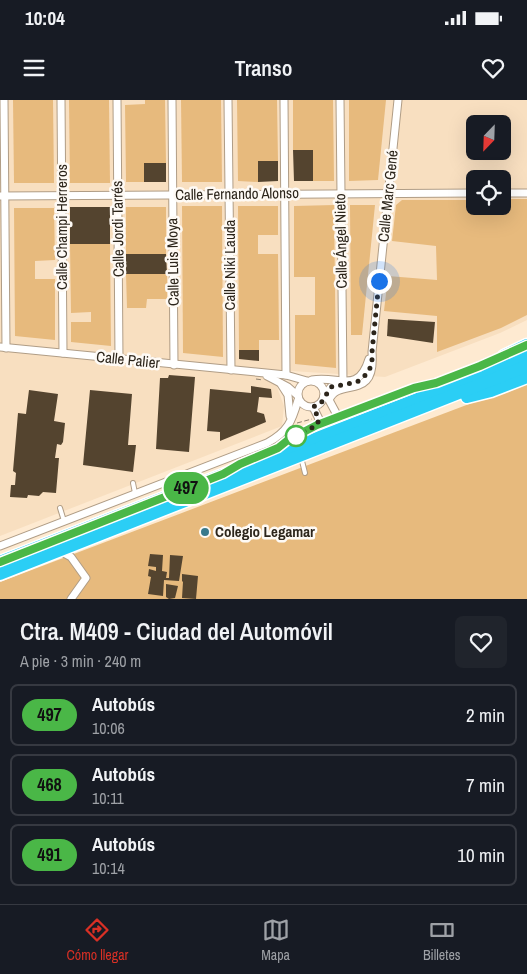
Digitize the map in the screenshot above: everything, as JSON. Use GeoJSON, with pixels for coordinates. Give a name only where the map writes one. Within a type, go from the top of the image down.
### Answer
{"type":"FeatureCollection","features":[{"type":"Feature","properties":{"kind":"highway"},"geometry":{"type":"LineString","coordinates":[[223,474],[240,464],[278,448],[527,346]]}},
{"type":"Feature","properties":{"kind":"highway"},"geometry":{"type":"LineString","coordinates":[[0,562],[527,356]]}},
{"type":"Feature","properties":{"kind":"highway"},"geometry":{"type":"LineString","coordinates":[[0,574],[527,366]]}},
{"type":"Feature","properties":{"kind":"highway"},"geometry":{"type":"LineString","coordinates":[[165,509],[200,500],[304,467],[467,397],[490,392],[527,375]]}},
{"type":"Feature","properties":{"kind":"street"},"geometry":{"type":"LineString","coordinates":[[3,347],[4,100]]}},
{"type":"Feature","properties":{"kind":"street","name":"Calle Champi Herreros"},"geometry":{"type":"LineString","coordinates":[[61,100],[63,353]]}},
{"type":"Feature","properties":{"kind":"street","name":"Calle Jordi Tarrés"},"geometry":{"type":"LineString","coordinates":[[117,100],[119,359]]}},
{"type":"Feature","properties":{"kind":"street","name":"Calle Luis Moya"},"geometry":{"type":"LineString","coordinates":[[172,100],[174,365]]}},
{"type":"Feature","properties":{"kind":"street","name":"Calle Niki Lauda"},"geometry":{"type":"LineString","coordinates":[[228,100],[231,370]]}},
{"type":"Feature","properties":{"kind":"street"},"geometry":{"type":"LineString","coordinates":[[284,100],[286,376]]}},
{"type":"Feature","properties":{"kind":"street","name":"Calle Ángel Nieto"},"geometry":{"type":"LineString","coordinates":[[340,100],[343,381]]}},
{"type":"Feature","properties":{"kind":"street","name":"Calle Marc Gené"},"geometry":{"type":"LineString","coordinates":[[372,352],[398,100]]}},
{"type":"Feature","properties":{"kind":"street","name":"Calle Fernando Alonso"},"geometry":{"type":"LineString","coordinates":[[3,196],[466,193]]}},
{"type":"Feature","properties":{"kind":"street"},"geometry":{"type":"LineString","coordinates":[[511,193],[527,193]]}},
{"type":"Feature","properties":{"kind":"street","name":"Calle Palier"},"geometry":{"type":"LineString","coordinates":[[3,347],[231,370],[279,382],[298,397]]}},
{"type":"Feature","properties":{"kind":"street"},"geometry":{"type":"LineString","coordinates":[[336,413],[329,400],[331,395],[339,390],[364,383],[371,371],[372,352]]}},
{"type":"Feature","properties":{"kind":"street","name":"Calle Palier"},"geometry":{"type":"LineString","coordinates":[[257,376],[286,376],[310,381],[321,379],[351,381],[362,375],[372,352]]}},
{"type":"Feature","properties":{"kind":"street"},"geometry":{"type":"LineString","coordinates":[[298,397],[305,406],[317,406],[331,387],[357,382],[364,377],[372,365]]}},
{"type":"Feature","properties":{"kind":"street"},"geometry":{"type":"LineString","coordinates":[[291,422],[300,386],[310,381],[323,387],[324,398],[330,410],[345,414]]}},
{"type":"Feature","properties":{"kind":"street"},"geometry":{"type":"LineString","coordinates":[[279,382],[288,395],[291,408],[291,422]]}},
{"type":"Feature","properties":{"kind":"street"},"geometry":{"type":"LineString","coordinates":[[0,546],[267,443],[277,437],[291,422],[311,407]]}},
{"type":"Feature","properties":{"kind":"street"},"geometry":{"type":"LineString","coordinates":[[278,448],[288,440],[317,425],[319,419],[311,407]]}},
{"type":"Feature","properties":{"kind":"street"},"geometry":{"type":"LineString","coordinates":[[60,551],[71,557],[86,578],[71,599]]}},
{"type":"Feature","properties":{"kind":"lane"},"geometry":{"type":"LineString","coordinates":[[317,425],[414,388],[436,383]]}},
{"type":"Feature","properties":{"kind":"lane"},"geometry":{"type":"LineString","coordinates":[[133,483],[132,487],[135,493]]}},
{"type":"Feature","properties":{"kind":"lane"},"geometry":{"type":"LineString","coordinates":[[60,508],[64,521]]}},
{"type":"Feature","properties":{"kind":"path"},"geometry":{"type":"LineString","coordinates":[[257,376],[266,380]]}},
{"type":"Feature","properties":{"kind":"shaded area"},"geometry":{"type":"Polygon","coordinates":[[[0,100],[527,100],[527,320],[500,333],[385,377],[276,370],[277,387],[284,406],[282,426],[0,536],[0,100]]]}},
{"type":"Feature","properties":{"kind":"shaded area"},"geometry":{"type":"Polygon","coordinates":[[[13,100],[53,100],[54,183],[14,183],[13,100]]]}},
{"type":"Feature","properties":{"kind":"shaded area"},"geometry":{"type":"Polygon","coordinates":[[[69,100],[109,100],[110,183],[70,183],[69,100]]]}},
{"type":"Feature","properties":{"kind":"shaded area"},"geometry":{"type":"Polygon","coordinates":[[[145,100],[165,100],[166,163],[144,163],[144,182],[126,182],[125,105],[145,104],[145,100]]]}},
{"type":"Feature","properties":{"kind":"shaded area"},"geometry":{"type":"Polygon","coordinates":[[[181,100],[221,100],[222,182],[182,182],[181,100]]]}},
{"type":"Feature","properties":{"kind":"shaded area"},"geometry":{"type":"Polygon","coordinates":[[[237,100],[277,100],[278,161],[258,161],[258,182],[238,181],[237,100]]]}},
{"type":"Feature","properties":{"kind":"shaded area"},"geometry":{"type":"Polygon","coordinates":[[[293,100],[333,100],[334,181],[313,181],[313,150],[293,150],[293,100]]]}},
{"type":"Feature","properties":{"kind":"shaded area"},"geometry":{"type":"Polygon","coordinates":[[[349,100],[386,100],[378,180],[349,181],[349,100]]]}},
{"type":"Feature","properties":{"kind":"shaded area"},"geometry":{"type":"Polygon","coordinates":[[[511,199],[527,199],[527,315],[501,328],[437,352],[437,316],[384,311],[388,276],[437,280],[436,246],[392,241],[396,205],[402,200],[466,200],[466,215],[511,215],[511,199]]]}},
{"type":"Feature","properties":{"kind":"shaded area"},"geometry":{"type":"Polygon","coordinates":[[[334,205],[336,368],[295,364],[295,315],[315,315],[315,277],[294,277],[294,206],[334,205]]]}},
{"type":"Feature","properties":{"kind":"shaded area"},"geometry":{"type":"Polygon","coordinates":[[[350,205],[375,205],[362,335],[351,335],[350,205]]]}},
{"type":"Feature","properties":{"kind":"shaded area"},"geometry":{"type":"Polygon","coordinates":[[[182,206],[222,206],[223,357],[183,353],[182,206]]]}},
{"type":"Feature","properties":{"kind":"shaded area"},"geometry":{"type":"Polygon","coordinates":[[[238,206],[278,206],[278,235],[258,235],[258,254],[278,254],[279,340],[259,340],[259,350],[239,350],[238,206]]]}},
{"type":"Feature","properties":{"kind":"shaded area"},"geometry":{"type":"Polygon","coordinates":[[[126,207],[166,207],[166,254],[126,254],[126,207]]]}},
{"type":"Feature","properties":{"kind":"shaded area"},"geometry":{"type":"Polygon","coordinates":[[[14,208],[54,208],[55,260],[35,261],[35,279],[55,279],[55,340],[15,336],[14,208]]]}},
{"type":"Feature","properties":{"kind":"shaded area"},"geometry":{"type":"Polygon","coordinates":[[[70,244],[110,244],[111,346],[71,342],[71,322],[91,322],[91,312],[71,313],[70,244]]]}},
{"type":"Feature","properties":{"kind":"shaded area"},"geometry":{"type":"Polygon","coordinates":[[[126,274],[167,274],[167,299],[147,299],[146,308],[127,308],[126,274]]]}},
{"type":"Feature","properties":{"kind":"shaded area"},"geometry":{"type":"Polygon","coordinates":[[[527,382],[527,599],[0,599],[0,582],[527,382]]]}},
{"type":"Feature","properties":{"kind":"building"},"geometry":{"type":"Polygon","coordinates":[[[293,150],[313,150],[313,181],[294,181],[293,150]]]}},
{"type":"Feature","properties":{"kind":"building"},"geometry":{"type":"Polygon","coordinates":[[[258,161],[278,161],[278,181],[258,182],[258,161]]]}},
{"type":"Feature","properties":{"kind":"building"},"geometry":{"type":"Polygon","coordinates":[[[144,163],[166,163],[166,182],[144,182],[144,163]]]}},
{"type":"Feature","properties":{"kind":"building"},"geometry":{"type":"Polygon","coordinates":[[[70,207],[110,207],[110,244],[70,244],[70,207]]]}},
{"type":"Feature","properties":{"kind":"building"},"geometry":{"type":"Polygon","coordinates":[[[126,254],[166,254],[167,274],[126,274],[126,254]]]}},
{"type":"Feature","properties":{"kind":"building"},"geometry":{"type":"Polygon","coordinates":[[[388,319],[435,322],[433,343],[387,336],[388,319]]]}},
{"type":"Feature","properties":{"kind":"building"},"geometry":{"type":"Polygon","coordinates":[[[239,350],[259,350],[259,361],[239,359],[239,350]]]}},
{"type":"Feature","properties":{"kind":"building"},"geometry":{"type":"Polygon","coordinates":[[[169,375],[195,377],[189,452],[156,449],[160,378],[168,378],[169,375]]]}},
{"type":"Feature","properties":{"kind":"building"},"geometry":{"type":"Polygon","coordinates":[[[251,386],[271,389],[272,398],[259,397],[257,412],[264,414],[266,422],[220,441],[220,432],[207,431],[210,389],[251,393],[251,386]]]}},
{"type":"Feature","properties":{"kind":"building"},"geometry":{"type":"Polygon","coordinates":[[[29,390],[58,394],[54,421],[65,423],[63,442],[61,445],[57,444],[55,458],[59,458],[56,493],[43,492],[39,496],[28,495],[27,498],[10,497],[11,485],[15,485],[16,473],[13,471],[18,413],[26,414],[29,390]]]}},
{"type":"Feature","properties":{"kind":"building"},"geometry":{"type":"Polygon","coordinates":[[[90,390],[132,394],[128,445],[136,445],[133,472],[83,465],[90,390]]]}},
{"type":"Feature","properties":{"kind":"building"},"geometry":{"type":"Polygon","coordinates":[[[150,554],[163,555],[162,571],[167,572],[166,578],[169,578],[170,555],[183,556],[179,581],[164,580],[163,596],[148,594],[151,577],[148,576],[149,569],[156,571],[156,567],[148,566],[150,554]]]}},
{"type":"Feature","properties":{"kind":"building"},"geometry":{"type":"Polygon","coordinates":[[[182,574],[198,576],[196,599],[182,598],[182,574]]]}},
{"type":"Feature","properties":{"kind":"building"},"geometry":{"type":"Polygon","coordinates":[[[166,584],[178,586],[175,598],[169,599],[166,597],[166,584]]]}},
{"type":"Feature","properties":{"kind":"bus line","name":"497"},"geometry":{"type":"LineString","coordinates":[[0,562],[223,474],[240,464],[278,448],[288,440],[317,425],[414,388],[436,383],[527,345]]}},
{"type":"Feature","properties":{"kind":"place","name":"Colegio Legamar"},"geometry":{"type":"Point","coordinates":[205,532]}},
{"type":"Feature","properties":{"kind":"route"},"geometry":{"type":"LineString","coordinates":[[296,436],[317,425],[319,419],[313,407],[321,403],[331,387],[357,382],[364,377],[372,365],[379,281]]}}]}
